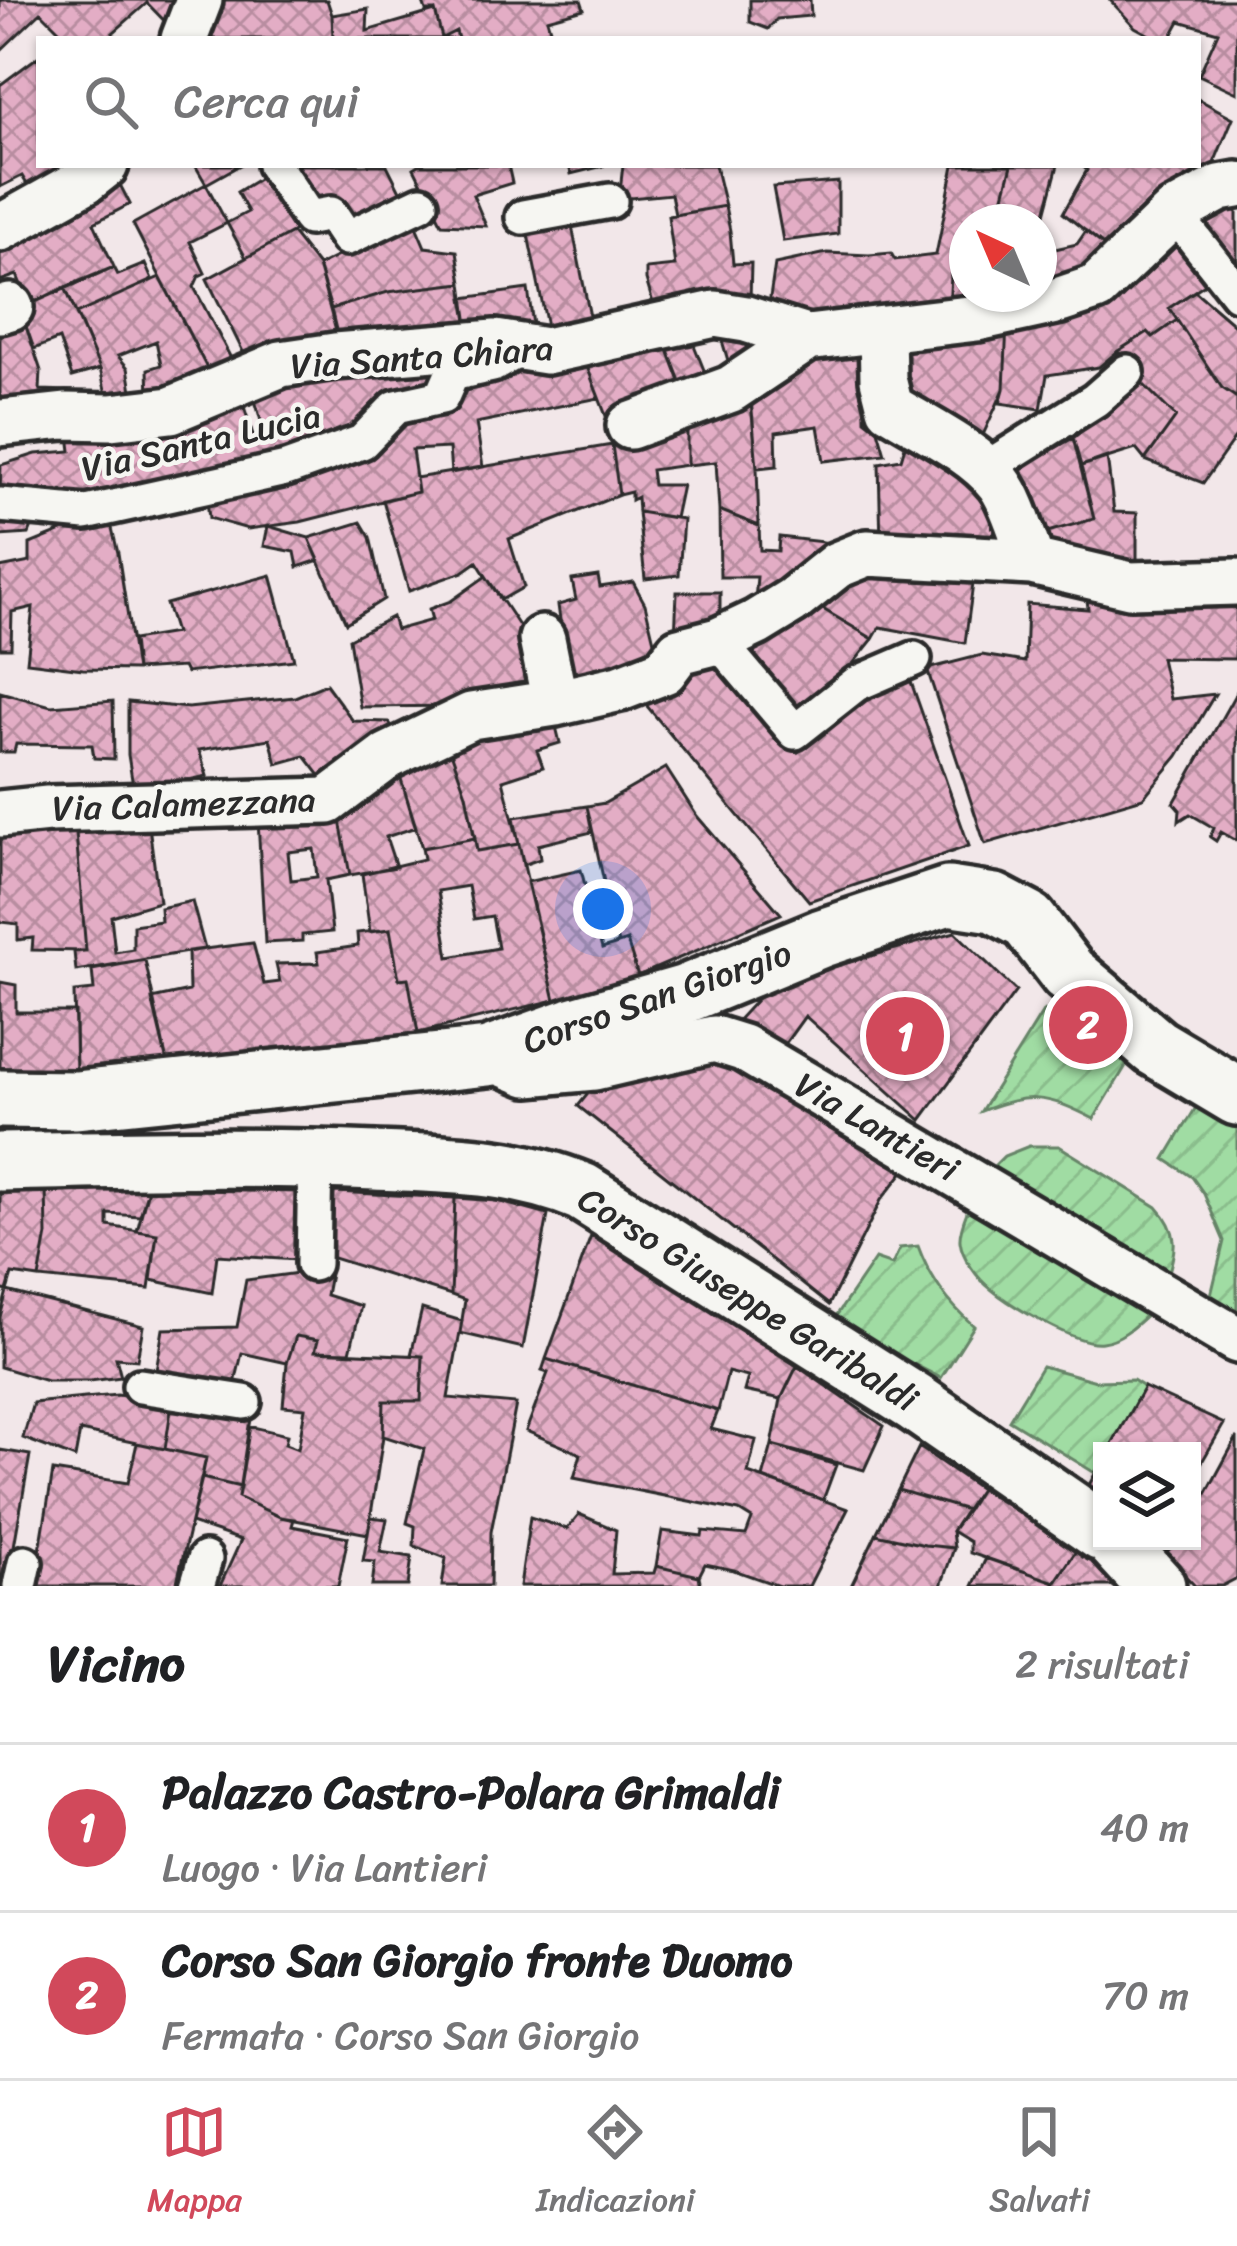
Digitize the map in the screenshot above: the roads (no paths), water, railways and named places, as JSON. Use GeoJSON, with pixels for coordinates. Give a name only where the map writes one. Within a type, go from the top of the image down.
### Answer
{"type":"FeatureCollection","features":[{"type":"Feature","properties":{"kind":"street"},"geometry":{"type":"LineString","coordinates":[[185,36],[199,0]]}},
{"type":"Feature","properties":{"kind":"street"},"geometry":{"type":"LineString","coordinates":[[0,228],[102,168]]}},
{"type":"Feature","properties":{"kind":"street"},"geometry":{"type":"LineString","coordinates":[[270,168],[309,218],[331,214],[347,238],[422,203]]}},
{"type":"Feature","properties":{"kind":"street","name":"Via Santa Chiara"},"geometry":{"type":"LineString","coordinates":[[0,423],[171,410],[281,364],[494,344],[546,351],[715,314],[807,338],[977,318],[1096,288],[1174,213],[1220,188],[1237,185]]}},
{"type":"Feature","properties":{"kind":"street"},"geometry":{"type":"LineString","coordinates":[[523,217],[610,201]]}},
{"type":"Feature","properties":{"kind":"street"},"geometry":{"type":"LineString","coordinates":[[1174,213],[1237,293]]}},
{"type":"Feature","properties":{"kind":"street"},"geometry":{"type":"LineString","coordinates":[[882,330],[883,379],[890,407],[950,443],[1002,486],[1032,562]]}},
{"type":"Feature","properties":{"kind":"street"},"geometry":{"type":"LineString","coordinates":[[630,426],[731,389],[807,338]]}},
{"type":"Feature","properties":{"kind":"street","name":"Via Santa Lucia"},"geometry":{"type":"LineString","coordinates":[[0,506],[86,513],[286,469],[362,442],[397,407],[442,397],[452,374],[493,364],[526,346]]}},
{"type":"Feature","properties":{"kind":"street"},"geometry":{"type":"LineString","coordinates":[[985,469],[1095,400],[1126,372]]}},
{"type":"Feature","properties":{"kind":"street","name":"Via Calamezzana"},"geometry":{"type":"LineString","coordinates":[[0,814],[328,801],[388,756],[471,716],[620,688],[664,671],[680,651],[756,623],[837,565],[867,553],[1032,562],[1130,586],[1236,582]]}},
{"type":"Feature","properties":{"kind":"street"},"geometry":{"type":"LineString","coordinates":[[542,639],[555,703]]}},
{"type":"Feature","properties":{"kind":"street"},"geometry":{"type":"LineString","coordinates":[[718,640],[795,732],[856,684],[914,659]]}},
{"type":"Feature","properties":{"kind":"street","name":"Corso San Giorgio"},"geometry":{"type":"LineString","coordinates":[[0,1099],[76,1100],[488,1057],[683,995],[822,938],[948,896],[994,903],[1028,921],[1068,973],[1155,1047],[1237,1096]]}},
{"type":"Feature","properties":{"kind":"street","name":"Via Lantieri"},"geometry":{"type":"LineString","coordinates":[[488,1057],[528,1073],[594,1067],[714,1040],[743,1048],[1237,1340]]}},
{"type":"Feature","properties":{"kind":"street"},"geometry":{"type":"LineString","coordinates":[[313,1264],[315,1158]]}},
{"type":"Feature","properties":{"kind":"street","name":"Corso Giuseppe Garibaldi"},"geometry":{"type":"LineString","coordinates":[[0,1162],[315,1158],[476,1165],[549,1178],[582,1192],[917,1405],[1093,1526]]}},
{"type":"Feature","properties":{"kind":"street"},"geometry":{"type":"LineString","coordinates":[[140,1386],[244,1402]]}},
{"type":"Feature","properties":{"kind":"street"},"geometry":{"type":"LineString","coordinates":[[1123,1550],[1156,1586]]}},
{"type":"Feature","properties":{"kind":"place","name":"Corso San Giorgio fronte Duomo"},"geometry":{"type":"Point","coordinates":[1088,1025]}},
{"type":"Feature","properties":{"kind":"place","name":"Palazzo Castro-Polara Grimaldi"},"geometry":{"type":"Point","coordinates":[905,1036]}}]}
